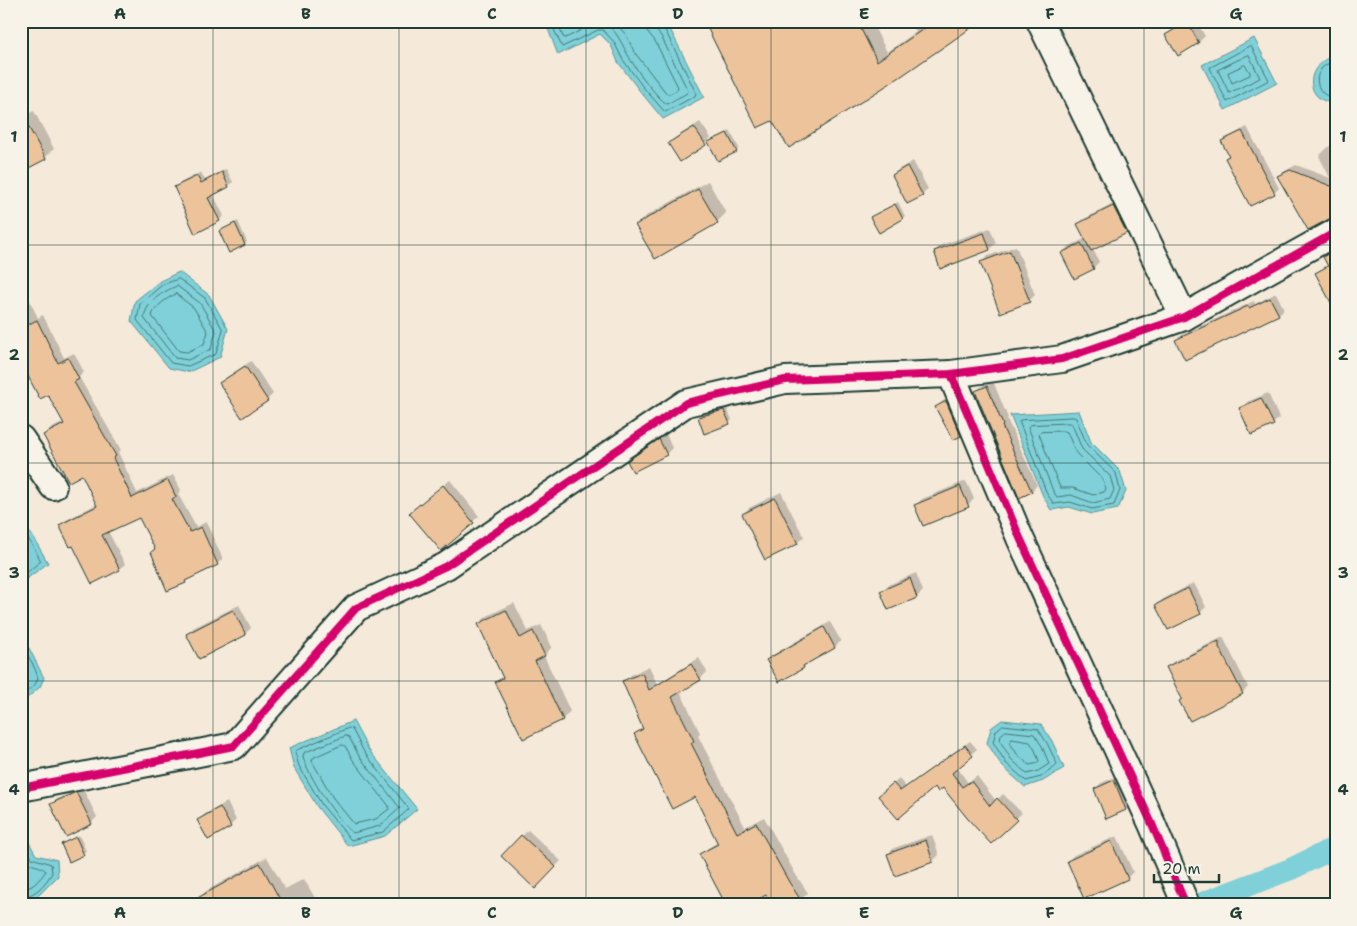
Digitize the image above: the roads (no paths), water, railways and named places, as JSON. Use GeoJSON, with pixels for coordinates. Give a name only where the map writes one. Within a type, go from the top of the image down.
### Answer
{"type":"FeatureCollection","features":[{"type":"Feature","properties":{"kind":"street"},"geometry":{"type":"LineString","coordinates":[[1040,21],[1184,317]]}},
{"type":"Feature","properties":{"kind":"street"},"geometry":{"type":"LineString","coordinates":[[21,788],[234,746],[356,608],[446,566],[686,403],[785,380],[951,374],[1062,359],[1184,317],[1336,232]]}},
{"type":"Feature","properties":{"kind":"street"},"geometry":{"type":"LineString","coordinates":[[951,374],[1020,538],[1152,824],[1186,905]]}},
{"type":"Feature","properties":{"kind":"street"},"geometry":{"type":"LineString","coordinates":[[21,439],[54,486]]}},
{"type":"Feature","properties":{"kind":"water"},"geometry":{"type":"Polygon","coordinates":[[[545,21],[662,21],[670,29],[704,97],[663,119],[618,62],[611,45],[600,34],[558,55],[545,21]]]}},
{"type":"Feature","properties":{"kind":"water"},"geometry":{"type":"Polygon","coordinates":[[[1254,38],[1277,83],[1225,110],[1202,65],[1254,38]]]}},
{"type":"Feature","properties":{"kind":"water"},"geometry":{"type":"Polygon","coordinates":[[[1330,57],[1336,57],[1336,103],[1326,102],[1319,98],[1314,92],[1312,85],[1315,69],[1321,62],[1330,57]]]}},
{"type":"Feature","properties":{"kind":"water"},"geometry":{"type":"Polygon","coordinates":[[[179,272],[209,295],[228,329],[220,357],[189,372],[169,368],[131,321],[135,301],[160,281],[179,272]]]}},
{"type":"Feature","properties":{"kind":"water"},"geometry":{"type":"Polygon","coordinates":[[[1079,411],[1091,442],[1120,471],[1126,491],[1118,509],[1092,514],[1069,507],[1051,510],[1043,496],[1010,415],[1079,411]]]}},
{"type":"Feature","properties":{"kind":"water"},"geometry":{"type":"Polygon","coordinates":[[[21,523],[32,535],[48,563],[21,583],[21,523]]]}},
{"type":"Feature","properties":{"kind":"water"},"geometry":{"type":"Polygon","coordinates":[[[21,643],[29,648],[44,678],[40,687],[26,699],[21,695],[21,643]]]}},
{"type":"Feature","properties":{"kind":"water"},"geometry":{"type":"Polygon","coordinates":[[[1002,720],[1041,724],[1052,741],[1064,768],[1043,781],[1025,787],[1002,766],[987,743],[991,728],[1002,720]]]}},
{"type":"Feature","properties":{"kind":"water"},"geometry":{"type":"Polygon","coordinates":[[[353,721],[368,749],[417,809],[385,836],[348,846],[318,808],[294,768],[289,748],[353,721]]]}},
{"type":"Feature","properties":{"kind":"water"},"geometry":{"type":"Polygon","coordinates":[[[21,828],[36,855],[57,860],[58,876],[39,895],[25,904],[21,896],[21,828]]]}},
{"type":"Feature","properties":{"kind":"waterway"},"geometry":{"type":"LineString","coordinates":[[1197,905],[1291,869],[1336,847]]}}]}
